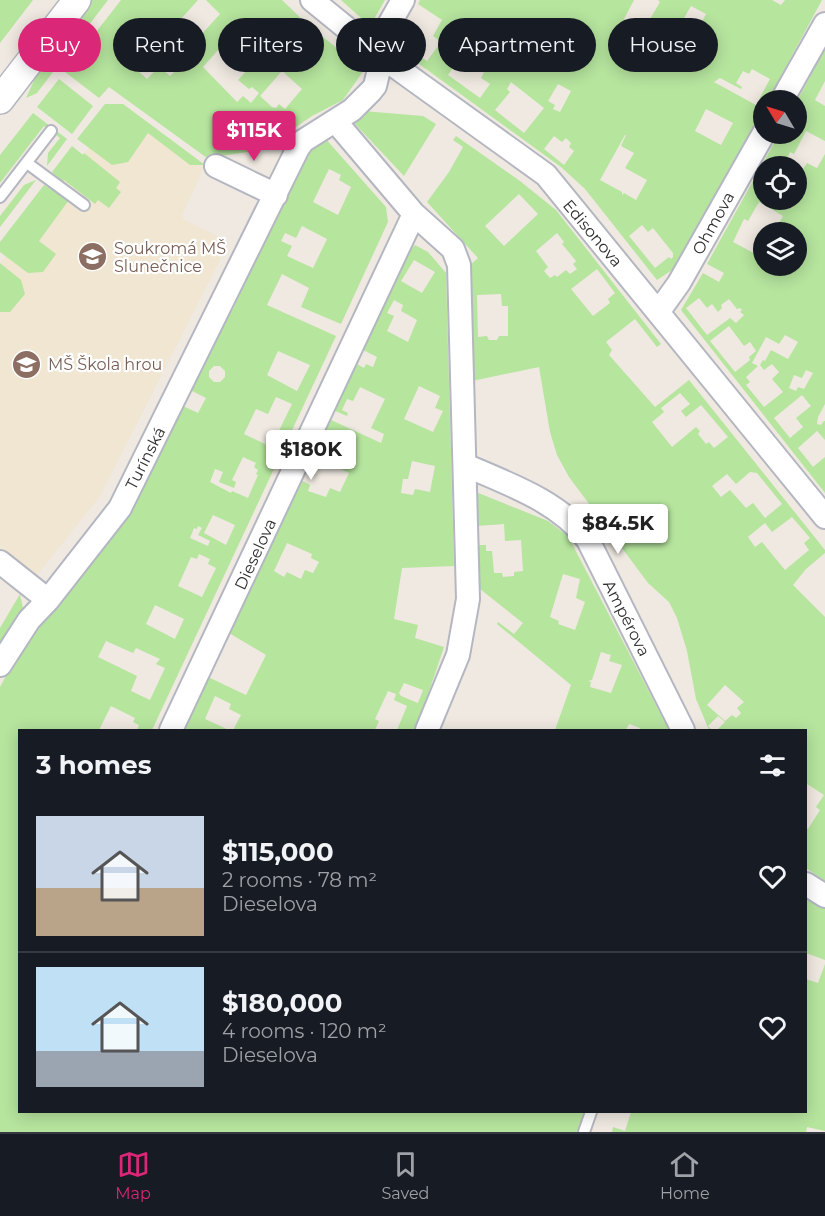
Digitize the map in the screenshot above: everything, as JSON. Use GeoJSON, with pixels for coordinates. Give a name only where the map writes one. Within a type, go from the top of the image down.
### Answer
{"type":"FeatureCollection","features":[{"type":"Feature","properties":{"kind":"street"},"geometry":{"type":"LineString","coordinates":[[0,100],[77,0]]}},
{"type":"Feature","properties":{"kind":"street","name":"Edisonova"},"geometry":{"type":"LineString","coordinates":[[312,0],[336,20]]}},
{"type":"Feature","properties":{"kind":"street"},"geometry":{"type":"LineString","coordinates":[[392,18],[402,0]]}},
{"type":"Feature","properties":{"kind":"street"},"geometry":{"type":"LineString","coordinates":[[788,90],[825,24]]}},
{"type":"Feature","properties":{"kind":"street"},"geometry":{"type":"LineString","coordinates":[[216,166],[276,195],[303,141],[352,110],[375,86],[378,72]]}},
{"type":"Feature","properties":{"kind":"street","name":"Edisonova"},"geometry":{"type":"LineString","coordinates":[[403,72],[546,175],[825,517]]}},
{"type":"Feature","properties":{"kind":"street"},"geometry":{"type":"LineString","coordinates":[[336,122],[414,214],[453,249],[459,265],[468,599],[458,655],[427,729]]}},
{"type":"Feature","properties":{"kind":"street","name":"Ohmova"},"geometry":{"type":"LineString","coordinates":[[659,311],[679,283],[758,144]]}},
{"type":"Feature","properties":{"kind":"street","name":"Turínská"},"geometry":{"type":"LineString","coordinates":[[0,665],[29,620],[48,600],[120,508],[276,195]]}},
{"type":"Feature","properties":{"kind":"street","name":"Dieselova"},"geometry":{"type":"LineString","coordinates":[[171,729],[414,214]]}},
{"type":"Feature","properties":{"kind":"street","name":"Ampérova"},"geometry":{"type":"LineString","coordinates":[[465,465],[527,492],[554,508],[580,529],[588,540],[682,729]]}},
{"type":"Feature","properties":{"kind":"street"},"geometry":{"type":"LineString","coordinates":[[0,562],[48,600]]}},
{"type":"Feature","properties":{"kind":"street"},"geometry":{"type":"LineString","coordinates":[[807,885],[825,896]]}},
{"type":"Feature","properties":{"kind":"lane"},"geometry":{"type":"LineString","coordinates":[[0,197],[51,131]]}},
{"type":"Feature","properties":{"kind":"lane"},"geometry":{"type":"LineString","coordinates":[[27,163],[84,205]]}},
{"type":"Feature","properties":{"kind":"lane"},"geometry":{"type":"LineString","coordinates":[[584,1132],[591,1113]]}},
{"type":"Feature","properties":{"kind":"shaded area"},"geometry":{"type":"Polygon","coordinates":[[[123,104],[205,165],[183,213],[183,219],[229,242],[100,496],[37,575],[0,547],[0,263],[123,104]]]}},
{"type":"Feature","properties":{"kind":"green space"},"geometry":{"type":"Polygon","coordinates":[[[0,0],[33,0],[18,18],[0,43],[0,0]]]}},
{"type":"Feature","properties":{"kind":"green space"},"geometry":{"type":"Polygon","coordinates":[[[90,0],[108,0],[94,18],[76,18],[90,0]]]}},
{"type":"Feature","properties":{"kind":"green space"},"geometry":{"type":"Polygon","coordinates":[[[121,0],[198,0],[182,18],[113,18],[113,72],[139,72],[147,79],[154,72],[166,72],[170,76],[174,72],[206,72],[206,70],[237,102],[243,96],[251,103],[259,93],[252,87],[249,89],[238,80],[245,72],[281,72],[260,96],[272,107],[276,108],[279,104],[285,109],[302,89],[283,72],[324,72],[324,38],[336,47],[336,72],[363,72],[343,100],[312,116],[274,142],[254,151],[207,158],[109,87],[99,98],[65,72],[101,72],[101,26],[121,0]],[[277,118],[265,130],[272,137],[284,124],[277,118]]]}},
{"type":"Feature","properties":{"kind":"green space"},"geometry":{"type":"Polygon","coordinates":[[[206,0],[282,0],[301,18],[218,18],[218,50],[206,64],[206,29],[220,14],[206,0]]]}},
{"type":"Feature","properties":{"kind":"green space"},"geometry":{"type":"Polygon","coordinates":[[[341,0],[385,0],[375,18],[361,18],[341,0]]]}},
{"type":"Feature","properties":{"kind":"green space"},"geometry":{"type":"Polygon","coordinates":[[[420,0],[634,0],[625,18],[608,18],[608,72],[718,72],[718,18],[704,18],[706,14],[691,6],[684,18],[651,18],[660,2],[658,0],[772,0],[781,5],[785,0],[822,0],[773,90],[764,90],[770,79],[752,69],[749,74],[743,71],[736,83],[742,87],[741,89],[720,78],[714,82],[753,103],[753,127],[678,266],[657,280],[585,189],[561,167],[426,69],[426,60],[438,46],[438,72],[450,72],[448,75],[480,98],[490,84],[481,78],[484,72],[596,72],[596,18],[439,18],[418,4],[420,0]],[[511,82],[507,89],[510,92],[495,110],[524,133],[544,108],[511,82]],[[558,84],[548,101],[555,105],[553,109],[560,112],[571,91],[558,84]],[[706,109],[695,131],[721,145],[733,123],[706,109]],[[626,135],[600,180],[622,192],[622,195],[624,193],[636,200],[647,180],[625,168],[634,153],[621,146],[626,135]],[[554,136],[544,149],[564,165],[574,151],[569,147],[571,143],[566,138],[562,142],[554,136]],[[642,225],[629,236],[655,268],[669,257],[671,259],[673,253],[653,228],[648,232],[642,225]]]}},
{"type":"Feature","properties":{"kind":"green space"},"geometry":{"type":"Polygon","coordinates":[[[438,27],[438,40],[433,36],[438,27]]]}},
{"type":"Feature","properties":{"kind":"green space"},"geometry":{"type":"Polygon","coordinates":[[[825,49],[825,81],[815,100],[825,106],[825,141],[807,132],[807,90],[803,90],[825,49]]]}},
{"type":"Feature","properties":{"kind":"green space"},"geometry":{"type":"Polygon","coordinates":[[[38,72],[53,72],[37,93],[26,98],[38,72]]]}},
{"type":"Feature","properties":{"kind":"green space"},"geometry":{"type":"Polygon","coordinates":[[[59,79],[93,106],[72,134],[37,107],[59,79]]]}},
{"type":"Feature","properties":{"kind":"green space"},"geometry":{"type":"Polygon","coordinates":[[[105,104],[123,104],[205,165],[190,165],[148,133],[128,162],[112,165],[77,139],[105,104]]]}},
{"type":"Feature","properties":{"kind":"green space"},"geometry":{"type":"Polygon","coordinates":[[[363,111],[423,116],[436,124],[404,176],[355,124],[363,111]]]}},
{"type":"Feature","properties":{"kind":"green space"},"geometry":{"type":"Polygon","coordinates":[[[33,113],[67,139],[47,166],[48,153],[60,138],[44,126],[0,183],[0,155],[33,113]]]}},
{"type":"Feature","properties":{"kind":"green space"},"geometry":{"type":"Polygon","coordinates":[[[456,136],[520,181],[556,210],[661,344],[657,347],[635,319],[606,342],[612,350],[609,355],[655,407],[689,380],[825,550],[825,553],[806,569],[793,585],[825,617],[825,881],[807,869],[807,828],[820,810],[816,807],[824,795],[807,784],[807,729],[718,729],[725,722],[718,716],[708,726],[711,729],[709,729],[696,699],[687,651],[677,618],[669,602],[648,583],[569,477],[557,455],[550,432],[539,367],[472,381],[469,266],[478,258],[427,202],[449,172],[463,147],[453,140],[456,136]],[[519,194],[485,226],[504,246],[538,214],[519,194]],[[557,233],[536,251],[548,267],[544,271],[550,278],[555,275],[557,277],[566,270],[570,274],[577,269],[573,264],[576,261],[562,244],[564,242],[557,233]],[[597,269],[571,289],[593,316],[610,303],[608,299],[615,293],[597,269]],[[501,294],[477,295],[478,337],[487,336],[489,340],[497,340],[499,336],[508,336],[508,306],[502,306],[501,294]],[[680,393],[661,408],[664,412],[652,422],[672,447],[696,427],[700,431],[698,434],[706,444],[709,442],[714,448],[728,437],[701,405],[686,417],[681,411],[690,404],[680,393]],[[750,472],[736,484],[727,474],[712,486],[721,497],[730,490],[746,508],[753,503],[765,518],[782,504],[757,473],[750,472]],[[792,517],[772,532],[765,523],[748,537],[755,547],[762,542],[785,570],[809,550],[804,543],[810,538],[792,517]],[[725,685],[707,705],[725,721],[732,715],[736,718],[741,713],[737,708],[744,702],[725,685]]]}},
{"type":"Feature","properties":{"kind":"green space"},"geometry":{"type":"Polygon","coordinates":[[[324,137],[386,207],[388,222],[341,324],[301,307],[309,288],[282,274],[267,305],[336,336],[152,729],[137,729],[139,725],[133,722],[135,718],[111,706],[100,729],[18,729],[18,1113],[586,1113],[579,1132],[0,1132],[0,687],[39,615],[120,528],[179,408],[234,307],[309,146],[324,137]],[[329,169],[313,202],[338,215],[351,187],[339,180],[341,175],[329,169]],[[302,226],[296,238],[285,233],[281,241],[292,246],[287,256],[313,268],[327,239],[302,226]],[[278,351],[267,375],[297,391],[310,365],[278,351]],[[214,366],[209,371],[209,377],[214,382],[220,382],[225,377],[225,371],[220,366],[214,366]],[[190,390],[183,406],[198,413],[206,398],[190,390]],[[276,397],[268,414],[256,409],[244,434],[271,447],[292,404],[276,397]],[[243,457],[232,480],[236,482],[234,488],[219,482],[223,472],[215,469],[210,482],[231,493],[232,491],[248,498],[258,475],[256,474],[258,470],[254,467],[256,463],[243,457]],[[213,515],[204,533],[226,545],[235,525],[213,515]],[[198,526],[197,529],[194,528],[190,538],[208,546],[210,541],[198,535],[202,528],[198,526]],[[199,554],[197,559],[191,557],[178,586],[202,597],[216,568],[208,564],[210,559],[199,554]],[[155,605],[146,624],[175,639],[184,619],[155,605]],[[106,641],[98,657],[137,676],[131,691],[150,700],[165,668],[156,664],[160,659],[136,648],[133,653],[106,641]]]}},
{"type":"Feature","properties":{"kind":"green space"},"geometry":{"type":"Polygon","coordinates":[[[773,144],[799,144],[794,154],[790,152],[788,156],[767,156],[773,144]]]}},
{"type":"Feature","properties":{"kind":"green space"},"geometry":{"type":"Polygon","coordinates":[[[72,146],[120,182],[116,188],[121,192],[109,208],[98,200],[95,204],[64,180],[62,182],[52,172],[72,146]]]}},
{"type":"Feature","properties":{"kind":"green space"},"geometry":{"type":"Polygon","coordinates":[[[825,154],[825,404],[817,424],[821,425],[825,421],[825,440],[817,431],[798,448],[813,467],[825,457],[825,493],[681,310],[703,273],[719,282],[724,273],[707,264],[753,181],[754,210],[748,221],[744,219],[733,242],[753,253],[753,276],[807,276],[807,222],[780,222],[783,216],[773,210],[807,210],[807,163],[817,168],[825,154]],[[699,298],[686,308],[707,335],[730,318],[736,323],[744,315],[740,312],[742,310],[737,309],[729,299],[721,305],[722,308],[718,312],[712,304],[707,308],[699,298]],[[729,326],[710,341],[735,372],[750,360],[749,357],[756,351],[750,342],[744,346],[729,326]],[[785,335],[779,344],[766,337],[752,363],[758,366],[746,377],[750,382],[746,385],[764,407],[783,392],[772,379],[779,372],[772,364],[764,370],[760,365],[771,350],[788,359],[798,342],[785,335]],[[806,370],[802,378],[794,375],[789,388],[796,391],[798,387],[804,389],[813,373],[806,370]],[[802,395],[774,418],[790,438],[803,427],[796,418],[811,406],[802,395]]]}},
{"type":"Feature","properties":{"kind":"green space"},"geometry":{"type":"Polygon","coordinates":[[[36,180],[0,227],[0,216],[24,185],[36,180]]]}},
{"type":"Feature","properties":{"kind":"green space"},"geometry":{"type":"Polygon","coordinates":[[[44,185],[69,200],[39,241],[56,254],[43,272],[28,273],[0,252],[0,242],[44,185]]]}},
{"type":"Feature","properties":{"kind":"green space"},"geometry":{"type":"Polygon","coordinates":[[[415,245],[428,252],[446,273],[454,566],[402,568],[394,619],[418,625],[415,638],[444,647],[416,729],[397,729],[407,706],[394,700],[396,694],[388,691],[375,719],[379,721],[375,729],[234,729],[241,715],[229,709],[231,704],[215,696],[205,719],[227,729],[184,729],[208,677],[246,695],[266,655],[229,633],[301,480],[310,485],[308,491],[326,497],[330,488],[340,492],[349,473],[322,460],[314,476],[305,471],[329,419],[381,443],[384,434],[371,428],[385,399],[360,387],[353,401],[347,399],[342,410],[348,413],[347,416],[333,410],[355,363],[364,368],[366,364],[373,367],[377,357],[361,349],[406,255],[415,245]],[[414,260],[401,281],[422,293],[435,272],[414,260]],[[394,300],[387,313],[394,316],[387,331],[408,342],[417,320],[401,311],[403,305],[394,300]],[[419,386],[404,419],[433,432],[443,411],[435,408],[440,396],[419,386]],[[412,461],[408,479],[403,479],[401,493],[413,495],[415,489],[430,492],[435,466],[412,461]],[[287,543],[274,571],[284,577],[287,572],[301,579],[305,570],[313,573],[319,562],[311,558],[312,554],[287,543]],[[404,683],[399,693],[418,703],[423,690],[404,683]]]}},
{"type":"Feature","properties":{"kind":"green space"},"geometry":{"type":"Polygon","coordinates":[[[0,263],[21,280],[25,294],[10,312],[0,312],[0,263]]]}},
{"type":"Feature","properties":{"kind":"green space"},"geometry":{"type":"Polygon","coordinates":[[[476,492],[548,521],[568,536],[668,729],[640,729],[629,724],[626,729],[555,729],[571,685],[497,624],[498,622],[514,634],[523,623],[480,589],[478,545],[486,545],[486,551],[492,551],[494,573],[502,573],[503,577],[514,576],[514,572],[523,571],[521,540],[505,541],[504,524],[477,526],[476,492]],[[563,574],[550,617],[559,621],[558,624],[575,630],[585,602],[576,598],[580,579],[563,574]],[[601,652],[592,680],[588,681],[591,682],[590,687],[611,693],[622,665],[609,661],[611,655],[601,652]]]}},
{"type":"Feature","properties":{"kind":"green space"},"geometry":{"type":"Polygon","coordinates":[[[20,594],[23,608],[0,649],[0,628],[20,594]]]}},
{"type":"Feature","properties":{"kind":"green space"},"geometry":{"type":"Polygon","coordinates":[[[807,893],[825,904],[825,960],[807,953],[807,893]]]}},
{"type":"Feature","properties":{"kind":"green space"},"geometry":{"type":"Polygon","coordinates":[[[825,964],[825,1131],[807,1127],[806,1132],[612,1132],[613,1127],[625,1131],[631,1113],[807,1113],[807,979],[818,983],[825,964]]]}},
{"type":"Feature","properties":{"kind":"place","name":"Soukromá MŠ Slunečnice"},"geometry":{"type":"Point","coordinates":[93,257]}},
{"type":"Feature","properties":{"kind":"place","name":"MŠ Škola hrou"},"geometry":{"type":"Point","coordinates":[27,364]}}]}
